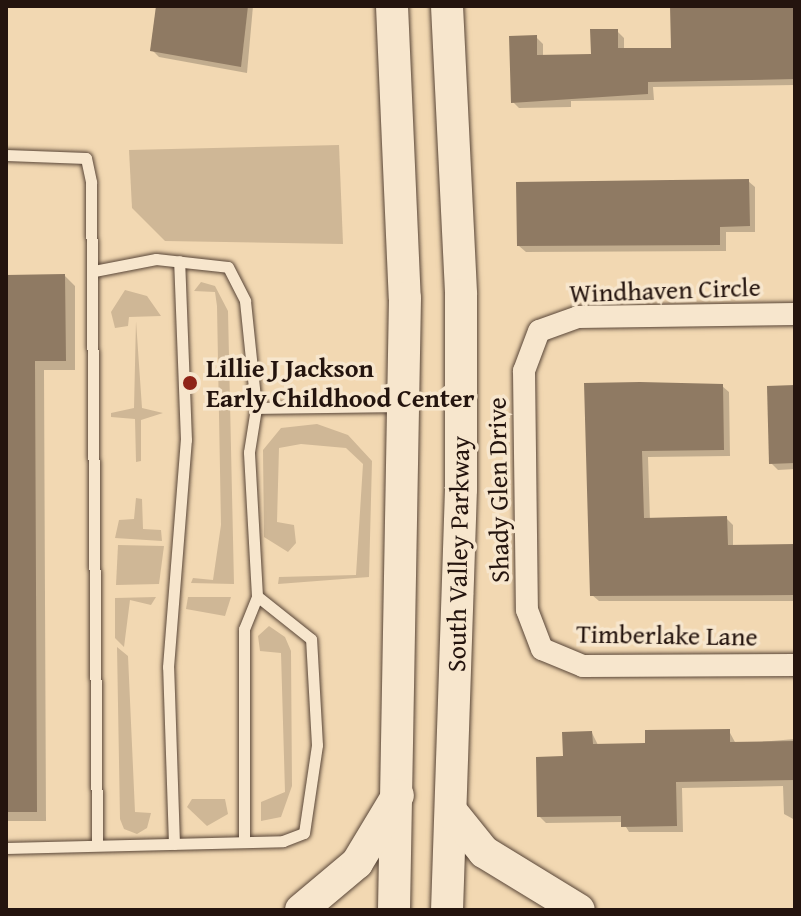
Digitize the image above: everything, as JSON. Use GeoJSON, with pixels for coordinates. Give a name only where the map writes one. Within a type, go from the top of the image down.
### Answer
{"type":"FeatureCollection","features":[{"type":"Feature","properties":{"kind":"main road"},"geometry":{"type":"LineString","coordinates":[[392,6],[404,406],[399,792],[394,910]]}},
{"type":"Feature","properties":{"kind":"main road","name":"South Valley Parkway"},"geometry":{"type":"LineString","coordinates":[[447,6],[461,295],[447,910]]}},
{"type":"Feature","properties":{"kind":"main road"},"geometry":{"type":"LineString","coordinates":[[301,910],[357,863],[399,792]]}},
{"type":"Feature","properties":{"kind":"main road"},"geometry":{"type":"LineString","coordinates":[[451,811],[484,852],[579,910]]}},
{"type":"Feature","properties":{"kind":"street","name":"Windhaven Circle"},"geometry":{"type":"LineString","coordinates":[[539,331],[578,317],[795,314]]}},
{"type":"Feature","properties":{"kind":"street","name":"Shady Glen Drive"},"geometry":{"type":"LineString","coordinates":[[539,331],[524,371],[527,610],[542,649]]}},
{"type":"Feature","properties":{"kind":"street","name":"Timberlake Lane"},"geometry":{"type":"LineString","coordinates":[[542,649],[583,666],[795,665]]}},
{"type":"Feature","properties":{"kind":"lane"},"geometry":{"type":"LineString","coordinates":[[6,155],[86,158],[94,271],[97,845]]}},
{"type":"Feature","properties":{"kind":"lane"},"geometry":{"type":"LineString","coordinates":[[94,271],[156,259],[228,267],[245,301],[256,408],[249,452],[257,596],[244,629],[244,841]]}},
{"type":"Feature","properties":{"kind":"lane"},"geometry":{"type":"LineString","coordinates":[[174,844],[168,667],[186,440],[179,261]]}},
{"type":"Feature","properties":{"kind":"lane"},"geometry":{"type":"LineString","coordinates":[[256,408],[404,406]]}},
{"type":"Feature","properties":{"kind":"lane"},"geometry":{"type":"LineString","coordinates":[[6,848],[283,841],[304,833],[317,745],[311,639],[257,596]]}},
{"type":"Feature","properties":{"kind":"shaded area"},"geometry":{"type":"Polygon","coordinates":[[[339,145],[343,244],[165,241],[132,208],[129,150],[339,145]]]}},
{"type":"Feature","properties":{"kind":"shaded area"},"geometry":{"type":"Polygon","coordinates":[[[201,282],[215,286],[228,311],[234,584],[191,583],[193,578],[213,580],[221,525],[217,306],[215,292],[194,291],[201,282]]]}},
{"type":"Feature","properties":{"kind":"shaded area"},"geometry":{"type":"Polygon","coordinates":[[[125,290],[147,296],[161,316],[129,317],[128,326],[115,328],[111,312],[125,290]]]}},
{"type":"Feature","properties":{"kind":"shaded area"},"geometry":{"type":"Polygon","coordinates":[[[136,321],[142,408],[163,413],[141,420],[141,461],[136,462],[135,419],[111,417],[111,413],[134,408],[136,321]]]}},
{"type":"Feature","properties":{"kind":"shaded area"},"geometry":{"type":"Polygon","coordinates":[[[317,424],[348,435],[372,461],[369,577],[278,584],[279,577],[356,575],[363,464],[346,448],[301,444],[279,448],[277,522],[294,525],[296,543],[288,552],[264,537],[263,450],[281,428],[317,424]]]}},
{"type":"Feature","properties":{"kind":"shaded area"},"geometry":{"type":"Polygon","coordinates":[[[136,498],[142,499],[143,529],[161,530],[162,541],[115,538],[119,520],[134,519],[136,498]]]}},
{"type":"Feature","properties":{"kind":"shaded area"},"geometry":{"type":"Polygon","coordinates":[[[118,545],[164,546],[159,584],[116,585],[118,545]]]}},
{"type":"Feature","properties":{"kind":"shaded area"},"geometry":{"type":"Polygon","coordinates":[[[156,597],[151,605],[130,600],[124,647],[115,638],[115,598],[156,597]]]}},
{"type":"Feature","properties":{"kind":"shaded area"},"geometry":{"type":"Polygon","coordinates":[[[188,597],[231,597],[225,616],[186,609],[188,597]]]}},
{"type":"Feature","properties":{"kind":"shaded area"},"geometry":{"type":"Polygon","coordinates":[[[269,626],[285,637],[291,651],[292,786],[281,817],[261,821],[261,802],[285,792],[281,653],[260,651],[258,636],[269,626]]]}},
{"type":"Feature","properties":{"kind":"shaded area"},"geometry":{"type":"Polygon","coordinates":[[[117,647],[128,656],[135,812],[151,813],[147,828],[137,834],[124,829],[120,819],[117,647]]]}},
{"type":"Feature","properties":{"kind":"shaded area"},"geometry":{"type":"Polygon","coordinates":[[[192,799],[225,799],[228,814],[207,826],[187,807],[192,799]]]}},
{"type":"Feature","properties":{"kind":"building"},"geometry":{"type":"Polygon","coordinates":[[[156,6],[248,6],[241,67],[150,51],[156,6]]]}},
{"type":"Feature","properties":{"kind":"building"},"geometry":{"type":"Polygon","coordinates":[[[670,6],[795,6],[795,79],[648,82],[648,94],[511,103],[509,36],[537,35],[537,55],[591,54],[590,29],[618,29],[618,48],[671,48],[670,6]]]}},
{"type":"Feature","properties":{"kind":"building"},"geometry":{"type":"Polygon","coordinates":[[[749,179],[750,226],[720,227],[720,245],[517,246],[516,182],[749,179]]]}},
{"type":"Feature","properties":{"kind":"building"},"geometry":{"type":"Polygon","coordinates":[[[65,274],[66,361],[35,361],[37,812],[6,812],[6,275],[65,274]]]}},
{"type":"Feature","properties":{"kind":"building"},"geometry":{"type":"Polygon","coordinates":[[[584,383],[723,384],[724,450],[642,451],[644,518],[727,516],[728,545],[795,544],[795,595],[590,596],[584,383]]]}},
{"type":"Feature","properties":{"kind":"building"},"geometry":{"type":"Polygon","coordinates":[[[795,385],[795,463],[769,464],[767,386],[795,385]]]}},
{"type":"Feature","properties":{"kind":"building"},"geometry":{"type":"Polygon","coordinates":[[[730,729],[730,742],[795,741],[795,780],[676,782],[677,826],[621,827],[621,816],[537,817],[536,757],[563,756],[562,732],[592,731],[593,744],[645,743],[645,730],[730,729]]]}},
{"type":"Feature","properties":{"kind":"place","name":"Lillie J Jackson Early Childhood Center"},"geometry":{"type":"Point","coordinates":[190,383]}}]}
